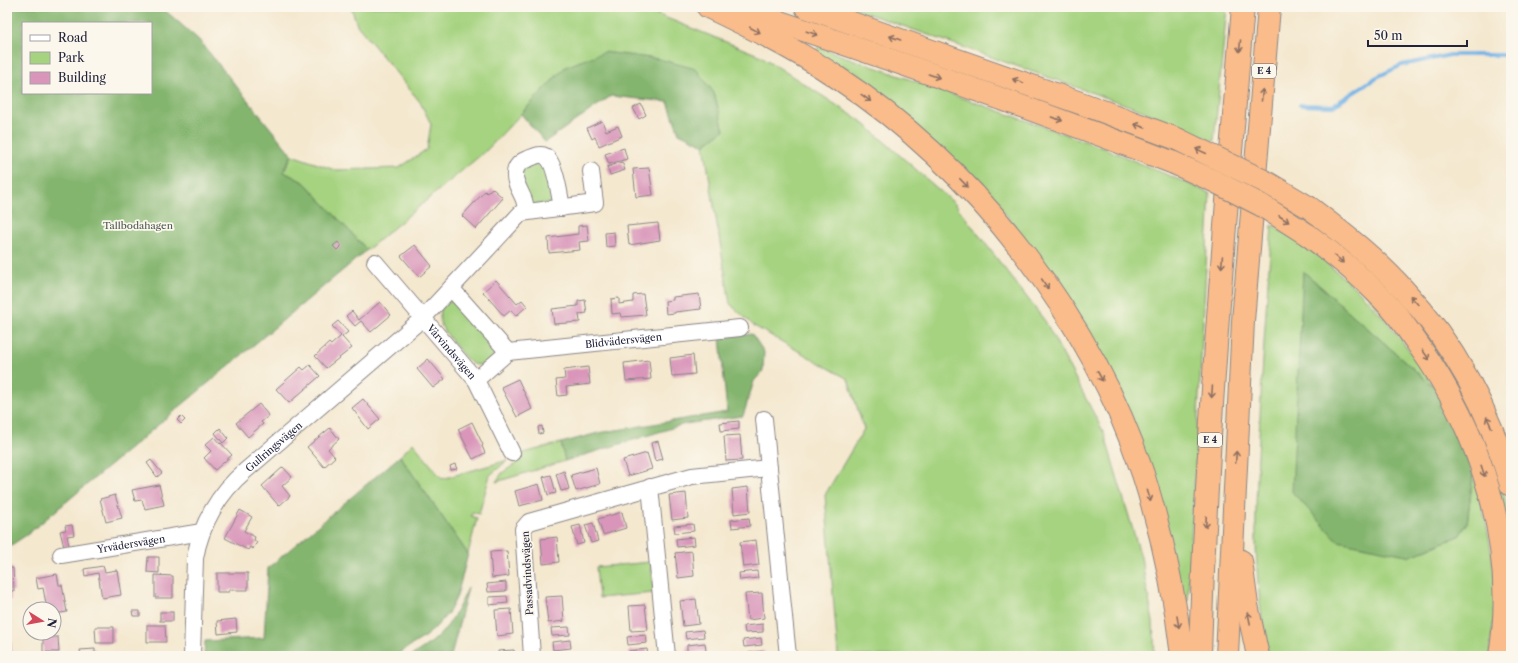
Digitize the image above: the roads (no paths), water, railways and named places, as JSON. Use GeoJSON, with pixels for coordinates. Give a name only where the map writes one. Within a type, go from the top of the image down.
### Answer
{"type":"FeatureCollection","features":[{"type":"Feature","properties":{"kind":"highway"},"geometry":{"type":"LineString","coordinates":[[708,7],[801,54],[839,78],[874,104],[945,164],[981,201],[1020,250],[1060,306],[1082,341],[1105,384],[1125,428],[1142,474],[1167,566],[1182,656]]}},
{"type":"Feature","properties":{"kind":"highway"},"geometry":{"type":"LineString","coordinates":[[735,7],[818,34],[1080,127],[1174,163],[1261,205],[1333,253],[1392,309],[1434,366],[1466,427],[1479,458],[1489,491],[1502,558],[1505,596],[1504,632],[1500,656]]}},
{"type":"Feature","properties":{"kind":"highway"},"geometry":{"type":"LineString","coordinates":[[806,7],[1071,100],[1176,139],[1266,182],[1310,208],[1345,234],[1376,261],[1404,289],[1429,318],[1454,355],[1474,389],[1493,430],[1511,485]]}},
{"type":"Feature","properties":{"kind":"highway","name":"E 4"},"geometry":{"type":"LineString","coordinates":[[1200,656],[1211,410],[1243,7]]}},
{"type":"Feature","properties":{"kind":"highway","name":"E 4"},"geometry":{"type":"LineString","coordinates":[[1227,656],[1243,321],[1269,7]]}},
{"type":"Feature","properties":{"kind":"highway"},"geometry":{"type":"LineString","coordinates":[[1234,496],[1246,605],[1258,656]]}},
{"type":"Feature","properties":{"kind":"street"},"geometry":{"type":"LineString","coordinates":[[562,208],[557,180],[549,159],[545,155],[539,155],[522,161],[516,168],[515,178],[525,201],[526,212],[562,208],[595,203],[591,171]]}},
{"type":"Feature","properties":{"kind":"street","name":"Gullringsvägen"},"geometry":{"type":"LineString","coordinates":[[192,656],[195,558],[197,545],[219,498],[233,481],[423,318],[521,213],[526,212]]}},
{"type":"Feature","properties":{"kind":"street","name":"Vårvindsvägen"},"geometry":{"type":"LineString","coordinates":[[375,262],[476,380],[512,453]]}},
{"type":"Feature","properties":{"kind":"street"},"geometry":{"type":"LineString","coordinates":[[450,288],[508,352],[476,380]]}},
{"type":"Feature","properties":{"kind":"street","name":"Blidvädersvägen"},"geometry":{"type":"LineString","coordinates":[[508,352],[740,328]]}},
{"type":"Feature","properties":{"kind":"street"},"geometry":{"type":"LineString","coordinates":[[764,419],[788,656]]}},
{"type":"Feature","properties":{"kind":"street","name":"Passadvindsvägen"},"geometry":{"type":"LineString","coordinates":[[532,656],[523,529],[525,525],[529,522],[692,476],[769,468]]}},
{"type":"Feature","properties":{"kind":"street"},"geometry":{"type":"LineString","coordinates":[[650,487],[667,656]]}},
{"type":"Feature","properties":{"kind":"street","name":"Yrvädersvägen"},"geometry":{"type":"LineString","coordinates":[[61,555],[202,532]]}},
{"type":"Feature","properties":{"kind":"waterway"},"geometry":{"type":"LineString","coordinates":[[1300,105],[1333,106],[1377,77],[1402,65],[1450,55],[1511,55]]}},
{"type":"Feature","properties":{"kind":"park label","name":"Tallbodahagen"},"geometry":{"type":"Point","coordinates":[138,225]}}]}
